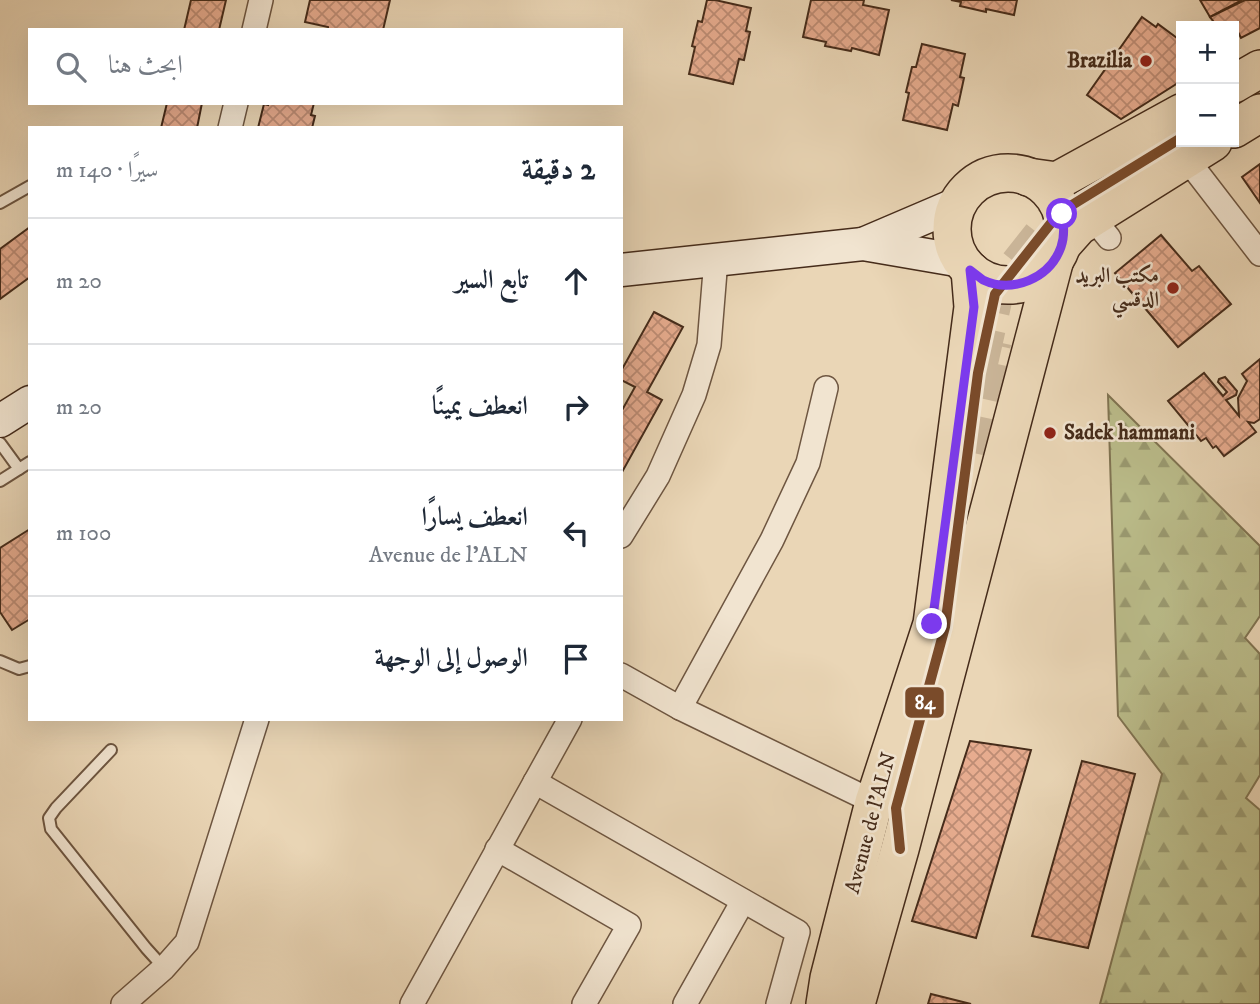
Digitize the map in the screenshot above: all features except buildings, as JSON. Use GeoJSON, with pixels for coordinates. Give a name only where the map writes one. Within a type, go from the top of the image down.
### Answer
{"type":"FeatureCollection","features":[{"type":"Feature","properties":{"kind":"main road"},"geometry":{"type":"LineString","coordinates":[[1239,81],[1260,69]]}},
{"type":"Feature","properties":{"kind":"main road"},"geometry":{"type":"LineString","coordinates":[[1239,126],[1260,113]]}},
{"type":"Feature","properties":{"kind":"main road"},"geometry":{"type":"LineString","coordinates":[[1176,116],[1057,181],[1006,173],[978,182],[967,191],[954,216],[952,228],[956,251],[966,266],[983,279],[999,285],[1015,285],[1031,280],[1044,272],[1079,226],[1100,227],[1199,150]]}},
{"type":"Feature","properties":{"kind":"main road"},"geometry":{"type":"LineString","coordinates":[[856,1004],[882,845],[1064,229],[1062,214],[1055,198],[1043,185],[1028,177]]}},
{"type":"Feature","properties":{"kind":"main road"},"geometry":{"type":"LineString","coordinates":[[623,270],[863,244],[959,203]]}},
{"type":"Feature","properties":{"kind":"main road"},"geometry":{"type":"LineString","coordinates":[[863,244],[966,266]]}},
{"type":"Feature","properties":{"kind":"main road","name":"Avenue de l'ALN"},"geometry":{"type":"LineString","coordinates":[[825,1004],[830,978],[882,845],[885,805],[932,624],[974,307],[966,266]]}},
{"type":"Feature","properties":{"kind":"main road"},"geometry":{"type":"LineString","coordinates":[[0,421],[28,403]]}},
{"type":"Feature","properties":{"kind":"main road"},"geometry":{"type":"LineString","coordinates":[[885,805],[945,627],[968,456]]}},
{"type":"Feature","properties":{"kind":"street"},"geometry":{"type":"LineString","coordinates":[[254,28],[261,0]]}},
{"type":"Feature","properties":{"kind":"street"},"geometry":{"type":"LineString","coordinates":[[230,126],[236,105]]}},
{"type":"Feature","properties":{"kind":"street"},"geometry":{"type":"LineString","coordinates":[[1199,150],[1260,254]]}},
{"type":"Feature","properties":{"kind":"street"},"geometry":{"type":"LineString","coordinates":[[623,533],[657,476],[694,395],[709,345],[716,259]]}},
{"type":"Feature","properties":{"kind":"street"},"geometry":{"type":"LineString","coordinates":[[680,708],[772,540],[808,463],[826,388]]}},
{"type":"Feature","properties":{"kind":"street"},"geometry":{"type":"LineString","coordinates":[[623,676],[680,708],[885,805]]}},
{"type":"Feature","properties":{"kind":"street"},"geometry":{"type":"LineString","coordinates":[[123,1004],[164,968],[187,942],[256,721]]}},
{"type":"Feature","properties":{"kind":"street"},"geometry":{"type":"LineString","coordinates":[[420,1001],[497,849],[569,721]]}},
{"type":"Feature","properties":{"kind":"street"},"geometry":{"type":"LineString","coordinates":[[535,782],[798,932],[778,1004]]}},
{"type":"Feature","properties":{"kind":"street"},"geometry":{"type":"LineString","coordinates":[[497,849],[629,925],[590,1002]]}},
{"type":"Feature","properties":{"kind":"street"},"geometry":{"type":"LineString","coordinates":[[685,1004],[743,901]]}},
{"type":"Feature","properties":{"kind":"lane"},"geometry":{"type":"LineString","coordinates":[[0,202],[28,187]]}},
{"type":"Feature","properties":{"kind":"lane"},"geometry":{"type":"LineString","coordinates":[[0,443],[19,469]]}},
{"type":"Feature","properties":{"kind":"lane"},"geometry":{"type":"LineString","coordinates":[[0,481],[28,463]]}},
{"type":"Feature","properties":{"kind":"lane"},"geometry":{"type":"LineString","coordinates":[[0,661],[19,669],[28,667]]}},
{"type":"Feature","properties":{"kind":"lane"},"geometry":{"type":"LineString","coordinates":[[111,750],[56,808],[49,818],[51,829],[164,968]]}},
{"type":"Feature","properties":{"kind":"green space"},"geometry":{"type":"Polygon","coordinates":[[[1108,395],[1260,546],[1260,616],[1245,638],[1260,654],[1260,775],[1246,798],[1260,810],[1260,1004],[1100,1004],[1162,774],[1118,716],[1108,395]]]}},
{"type":"Feature","properties":{"kind":"tunnel"},"geometry":{"type":"LineString","coordinates":[[1239,103],[1260,90]]}},
{"type":"Feature","properties":{"kind":"tunnel"},"geometry":{"type":"LineString","coordinates":[[979,365],[995,294],[1059,213],[1176,141]]}},
{"type":"Feature","properties":{"kind":"tunnel"},"geometry":{"type":"LineString","coordinates":[[969,452],[993,341]]}},
{"type":"Feature","properties":{"kind":"transit line","name":"84"},"geometry":{"type":"LineString","coordinates":[[900,849],[896,808],[945,627],[978,373],[995,294],[1059,213],[1176,141]]}},
{"type":"Feature","properties":{"kind":"place","name":"Brazilia"},"geometry":{"type":"Point","coordinates":[1146,61]}},
{"type":"Feature","properties":{"kind":"place","name":"مكتب البريد الدقسي"},"geometry":{"type":"Point","coordinates":[1173,288]}},
{"type":"Feature","properties":{"kind":"place","name":"Sadek hammani"},"geometry":{"type":"Point","coordinates":[1050,433]}},
{"type":"Feature","properties":{"kind":"route"},"geometry":{"type":"LineString","coordinates":[[932,624],[974,307],[970,270],[999,285],[1015,285],[1031,280],[1044,272],[1055,260],[1062,245],[1062,214]]}}]}
